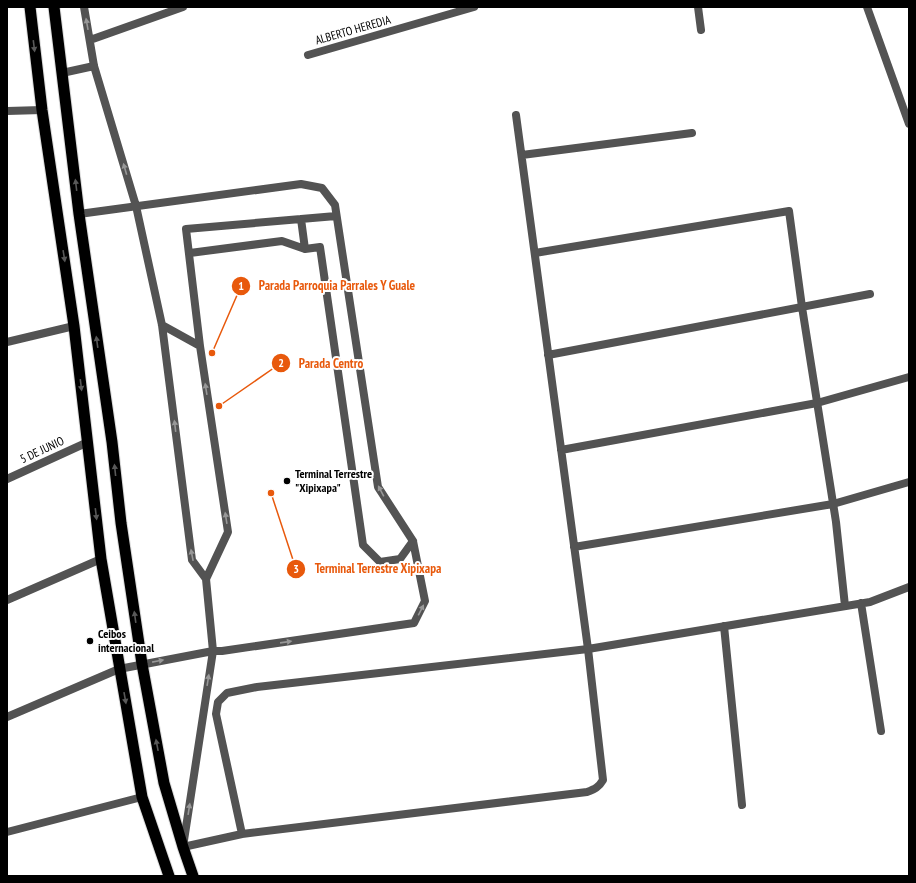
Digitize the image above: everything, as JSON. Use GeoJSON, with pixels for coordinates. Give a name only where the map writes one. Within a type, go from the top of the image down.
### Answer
{"type":"FeatureCollection","features":[{"type":"Feature","properties":{"kind":"highway"},"geometry":{"type":"LineString","coordinates":[[30,7],[42,110],[74,326],[102,559],[142,797],[169,876]]}},
{"type":"Feature","properties":{"kind":"highway"},"geometry":{"type":"LineString","coordinates":[[54,7],[79,214],[112,442],[121,523],[142,664],[164,783],[193,876]]}},
{"type":"Feature","properties":{"kind":"street"},"geometry":{"type":"LineString","coordinates":[[84,7],[94,66],[136,206],[162,325],[192,560],[206,579]]}},
{"type":"Feature","properties":{"kind":"street"},"geometry":{"type":"LineString","coordinates":[[90,40],[183,7]]}},
{"type":"Feature","properties":{"kind":"street","name":"ALBERTO HEREDIA"},"geometry":{"type":"LineString","coordinates":[[308,55],[474,7]]}},
{"type":"Feature","properties":{"kind":"street"},"geometry":{"type":"LineString","coordinates":[[698,7],[701,30]]}},
{"type":"Feature","properties":{"kind":"street"},"geometry":{"type":"LineString","coordinates":[[868,7],[909,124]]}},
{"type":"Feature","properties":{"kind":"street"},"geometry":{"type":"LineString","coordinates":[[62,74],[94,66]]}},
{"type":"Feature","properties":{"kind":"street"},"geometry":{"type":"LineString","coordinates":[[7,111],[42,110]]}},
{"type":"Feature","properties":{"kind":"street"},"geometry":{"type":"LineString","coordinates":[[336,216],[186,229],[200,346],[228,532],[206,579],[213,651],[183,847],[242,834],[593,790],[598,787],[603,780],[588,649],[516,115]]}},
{"type":"Feature","properties":{"kind":"street"},"geometry":{"type":"LineString","coordinates":[[522,155],[692,133]]}},
{"type":"Feature","properties":{"kind":"street"},"geometry":{"type":"LineString","coordinates":[[7,717],[120,669],[213,651],[222,651],[414,623],[425,601],[413,541],[378,487],[334,205],[322,188],[301,184],[79,214]]}},
{"type":"Feature","properties":{"kind":"street"},"geometry":{"type":"LineString","coordinates":[[535,253],[789,211],[802,307],[833,504],[845,606]]}},
{"type":"Feature","properties":{"kind":"street"},"geometry":{"type":"LineString","coordinates":[[301,219],[305,249]]}},
{"type":"Feature","properties":{"kind":"street"},"geometry":{"type":"LineString","coordinates":[[190,253],[282,241],[305,249],[320,247],[363,545],[380,562],[400,558],[413,541]]}},
{"type":"Feature","properties":{"kind":"street"},"geometry":{"type":"LineString","coordinates":[[548,355],[870,294]]}},
{"type":"Feature","properties":{"kind":"street"},"geometry":{"type":"LineString","coordinates":[[162,325],[200,346]]}},
{"type":"Feature","properties":{"kind":"street"},"geometry":{"type":"LineString","coordinates":[[7,342],[74,326]]}},
{"type":"Feature","properties":{"kind":"street"},"geometry":{"type":"LineString","coordinates":[[561,450],[817,403],[909,377]]}},
{"type":"Feature","properties":{"kind":"street","name":"5 DE JUNIO"},"geometry":{"type":"LineString","coordinates":[[7,479],[88,442]]}},
{"type":"Feature","properties":{"kind":"street"},"geometry":{"type":"LineString","coordinates":[[574,547],[833,504],[909,482]]}},
{"type":"Feature","properties":{"kind":"street"},"geometry":{"type":"LineString","coordinates":[[7,600],[102,559]]}},
{"type":"Feature","properties":{"kind":"street"},"geometry":{"type":"LineString","coordinates":[[242,834],[216,714],[218,702],[227,693],[257,687],[588,649],[870,602],[909,587]]}},
{"type":"Feature","properties":{"kind":"street"},"geometry":{"type":"LineString","coordinates":[[861,603],[881,731]]}},
{"type":"Feature","properties":{"kind":"street"},"geometry":{"type":"LineString","coordinates":[[724,626],[742,805]]}},
{"type":"Feature","properties":{"kind":"street"},"geometry":{"type":"LineString","coordinates":[[7,832],[142,797]]}},
{"type":"Feature","properties":{"kind":"place","name":"Parada Parroquia Parrales Y Guale"},"geometry":{"type":"Point","coordinates":[212,353]}},
{"type":"Feature","properties":{"kind":"place","name":"Parada Centro"},"geometry":{"type":"Point","coordinates":[219,406]}},
{"type":"Feature","properties":{"kind":"place","name":"Terminal Terrestre \"Xipixapa\""},"geometry":{"type":"Point","coordinates":[287,481]}},
{"type":"Feature","properties":{"kind":"place","name":"Terminal Terrestre Xipixapa"},"geometry":{"type":"Point","coordinates":[271,493]}},
{"type":"Feature","properties":{"kind":"place","name":"Ceibos internacional"},"geometry":{"type":"Point","coordinates":[90,641]}}]}
